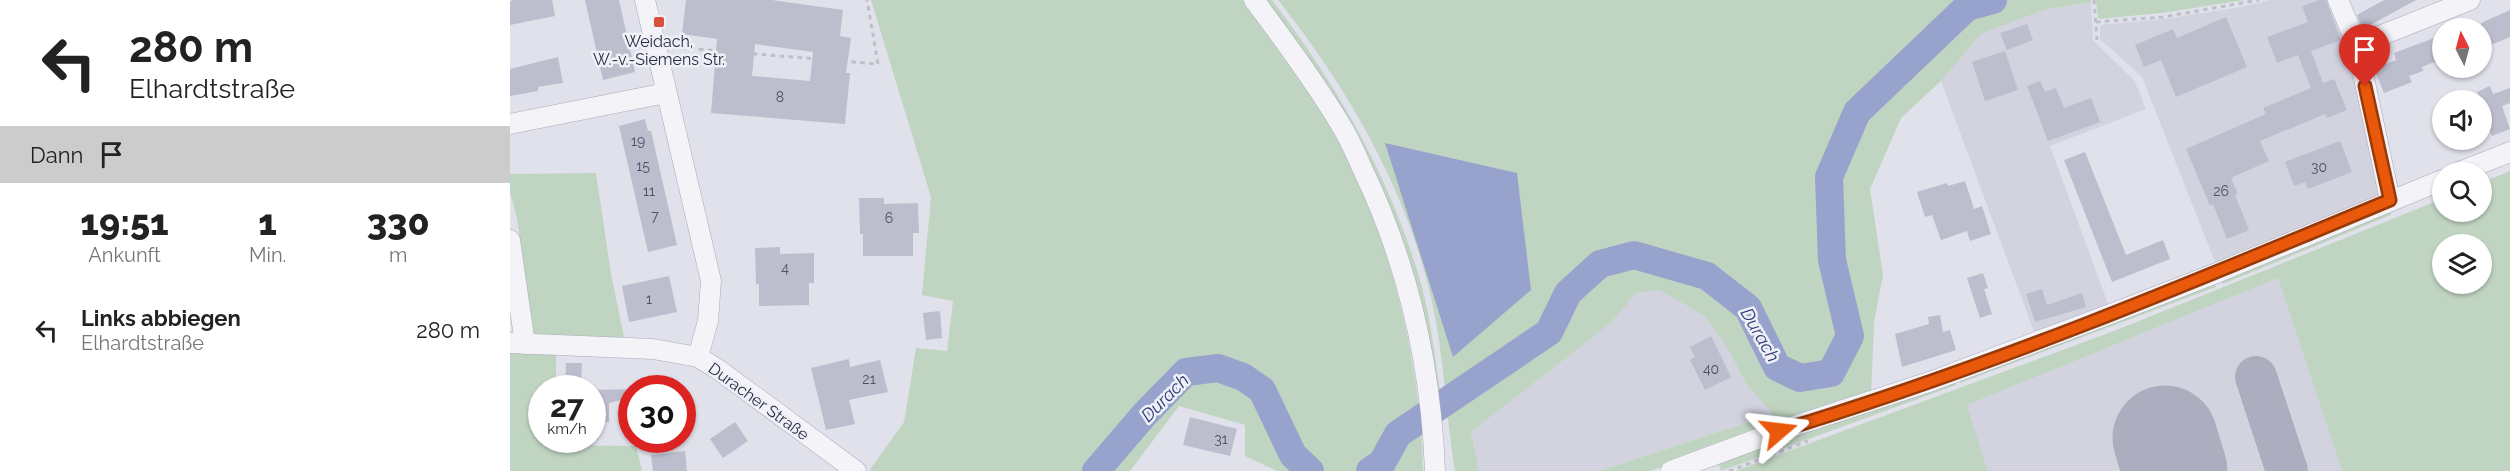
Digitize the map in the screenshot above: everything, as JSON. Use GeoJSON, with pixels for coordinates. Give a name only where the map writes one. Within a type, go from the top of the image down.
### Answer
{"type":"FeatureCollection","features":[{"type":"Feature","properties":{"kind":"street"},"geometry":{"type":"LineString","coordinates":[[645,0],[711,281],[708,321],[698,357]]}},
{"type":"Feature","properties":{"kind":"street"},"geometry":{"type":"LineString","coordinates":[[1254,0],[1292,50],[1344,129],[1378,200],[1412,299],[1428,390],[1435,471]]}},
{"type":"Feature","properties":{"kind":"street"},"geometry":{"type":"LineString","coordinates":[[2338,0],[2356,45],[2390,200]]}},
{"type":"Feature","properties":{"kind":"street"},"geometry":{"type":"LineString","coordinates":[[2356,45],[2470,0]]}},
{"type":"Feature","properties":{"kind":"street"},"geometry":{"type":"LineString","coordinates":[[510,124],[666,93]]}},
{"type":"Feature","properties":{"kind":"street"},"geometry":{"type":"LineString","coordinates":[[2484,162],[2510,152]]}},
{"type":"Feature","properties":{"kind":"street"},"geometry":{"type":"LineString","coordinates":[[1671,471],[1779,431],[1932,381],[2086,323],[2214,274],[2432,184]]}},
{"type":"Feature","properties":{"kind":"street"},"geometry":{"type":"LineString","coordinates":[[510,240],[518,344]]}},
{"type":"Feature","properties":{"kind":"street","name":"Duracher Straße"},"geometry":{"type":"LineString","coordinates":[[518,344],[653,349],[698,357],[856,471]]}},
{"type":"Feature","properties":{"kind":"path"},"geometry":{"type":"LineString","coordinates":[[656,45],[879,64],[867,0]]}},
{"type":"Feature","properties":{"kind":"path"},"geometry":{"type":"LineString","coordinates":[[2094,0],[2097,40]]}},
{"type":"Feature","properties":{"kind":"path"},"geometry":{"type":"LineString","coordinates":[[2096,22],[2163,17],[2259,0]]}},
{"type":"Feature","properties":{"kind":"shaded area"},"geometry":{"type":"Polygon","coordinates":[[[2271,0],[2334,0],[2346,31],[2385,197],[2217,267],[2142,77],[2100,39],[2100,25],[2164,19],[2271,0]]]}},
{"type":"Feature","properties":{"kind":"shaded area"},"geometry":{"type":"Polygon","coordinates":[[[2091,2],[2093,40],[2135,81],[2146,109],[2050,146],[2110,309],[2036,337],[1941,81],[1981,34],[2044,10],[2091,2]]]}},
{"type":"Feature","properties":{"kind":"shaded area"},"geometry":{"type":"Polygon","coordinates":[[[2278,278],[2342,471],[1988,471],[1967,405],[2278,278]]]}},
{"type":"Feature","properties":{"kind":"shaded area"},"geometry":{"type":"Polygon","coordinates":[[[1659,290],[1705,316],[1729,351],[1746,384],[1773,414],[1599,471],[1479,471],[1471,432],[1611,323],[1635,293],[1659,290]]]}},
{"type":"Feature","properties":{"kind":"green space"},"geometry":{"type":"Polygon","coordinates":[[[871,0],[1242,0],[1325,117],[1354,172],[1371,211],[1386,254],[1409,342],[1421,430],[1423,471],[1277,471],[1245,456],[1245,425],[1179,406],[1130,471],[869,471],[904,422],[916,348],[947,351],[953,301],[922,295],[931,197],[871,0]]]}},
{"type":"Feature","properties":{"kind":"green space"},"geometry":{"type":"Polygon","coordinates":[[[1262,0],[1272,0],[1319,66],[1361,136],[1396,210],[1422,287],[1440,391],[1437,391],[1384,198],[1262,0]]]}},
{"type":"Feature","properties":{"kind":"green space"},"geometry":{"type":"Polygon","coordinates":[[[1278,0],[2091,0],[2091,2],[2044,10],[1981,34],[1941,81],[1901,118],[1870,189],[1883,275],[1874,322],[1871,397],[1650,471],[1599,471],[1773,414],[1746,384],[1729,351],[1705,316],[1659,290],[1636,293],[1611,323],[1471,432],[1479,471],[1455,471],[1433,308],[1417,246],[1403,208],[1387,171],[1348,99],[1278,0]]]}},
{"type":"Feature","properties":{"kind":"green space"},"geometry":{"type":"Polygon","coordinates":[[[2096,0],[2245,0],[2162,13],[2098,19],[2096,0]]]}},
{"type":"Feature","properties":{"kind":"green space"},"geometry":{"type":"Polygon","coordinates":[[[2510,171],[2510,471],[2342,471],[2278,278],[1967,405],[1988,471],[1735,471],[2114,331],[2432,203],[2432,222],[2492,222],[2492,178],[2510,171]]]}},
{"type":"Feature","properties":{"kind":"green space"},"geometry":{"type":"Polygon","coordinates":[[[596,173],[611,274],[624,337],[537,338],[533,332],[517,218],[510,192],[510,174],[596,173]]]}},
{"type":"Feature","properties":{"kind":"green space"},"geometry":{"type":"Polygon","coordinates":[[[2390,207],[2391,215],[2223,284],[2220,277],[2390,207]]]}},
{"type":"Feature","properties":{"kind":"green space"},"geometry":{"type":"Polygon","coordinates":[[[2213,279],[2216,287],[1960,383],[1958,377],[2213,279]]]}},
{"type":"Feature","properties":{"kind":"green space"},"geometry":{"type":"Polygon","coordinates":[[[510,350],[556,352],[556,375],[528,375],[528,453],[606,453],[606,446],[618,446],[618,453],[638,453],[642,471],[510,471],[510,350]]]}},
{"type":"Feature","properties":{"kind":"green space"},"geometry":{"type":"Polygon","coordinates":[[[1954,378],[1956,385],[1721,471],[1717,461],[1954,378]]]}},
{"type":"Feature","properties":{"kind":"water"},"geometry":{"type":"Polygon","coordinates":[[[1385,143],[1517,173],[1531,290],[1453,357],[1385,143]]]}},
{"type":"Feature","properties":{"kind":"building"},"geometry":{"type":"Polygon","coordinates":[[[512,0],[552,0],[555,16],[510,25],[510,2],[512,0]]]}},
{"type":"Feature","properties":{"kind":"building"},"geometry":{"type":"Polygon","coordinates":[[[585,0],[619,0],[635,72],[603,80],[585,0]]]}},
{"type":"Feature","properties":{"kind":"building"},"geometry":{"type":"Polygon","coordinates":[[[686,0],[772,0],[843,10],[840,36],[851,38],[846,73],[850,73],[845,124],[711,113],[717,39],[682,34],[686,0]],[[755,44],[752,76],[810,81],[813,52],[755,44]]]}},
{"type":"Feature","properties":{"kind":"building"},"geometry":{"type":"Polygon","coordinates":[[[2326,0],[2341,40],[2311,51],[2323,83],[2334,79],[2347,110],[2327,118],[2325,114],[2260,141],[2269,161],[2231,178],[2249,230],[2227,239],[2186,149],[2266,114],[2263,108],[2311,88],[2298,55],[2277,63],[2267,37],[2308,22],[2302,6],[2326,0]]]}},
{"type":"Feature","properties":{"kind":"building"},"geometry":{"type":"Polygon","coordinates":[[[2384,0],[2416,0],[2363,29],[2357,15],[2384,0]]]}},
{"type":"Feature","properties":{"kind":"building"},"geometry":{"type":"Polygon","coordinates":[[[2510,10],[2510,37],[2492,44],[2492,18],[2510,10]]]}},
{"type":"Feature","properties":{"kind":"building"},"geometry":{"type":"Polygon","coordinates":[[[2226,17],[2247,67],[2176,97],[2161,60],[2144,67],[2135,45],[2173,29],[2177,38],[2226,17]]]}},
{"type":"Feature","properties":{"kind":"building"},"geometry":{"type":"Polygon","coordinates":[[[2027,24],[2033,40],[2007,50],[2000,33],[2027,24]]]}},
{"type":"Feature","properties":{"kind":"building"},"geometry":{"type":"Polygon","coordinates":[[[2432,39],[2432,63],[2422,67],[2423,71],[2409,76],[2412,82],[2384,93],[2374,69],[2396,60],[2394,53],[2432,39]]]}},
{"type":"Feature","properties":{"kind":"building"},"geometry":{"type":"Polygon","coordinates":[[[2005,51],[2018,90],[1985,101],[1972,62],[2005,51]]]}},
{"type":"Feature","properties":{"kind":"building"},"geometry":{"type":"Polygon","coordinates":[[[558,57],[563,83],[538,87],[538,91],[510,96],[510,69],[558,57]]]}},
{"type":"Feature","properties":{"kind":"building"},"geometry":{"type":"Polygon","coordinates":[[[2040,81],[2045,92],[2056,88],[2064,108],[2091,98],[2100,122],[2048,141],[2027,86],[2040,81]]]}},
{"type":"Feature","properties":{"kind":"building"},"geometry":{"type":"Polygon","coordinates":[[[2510,88],[2510,103],[2502,106],[2510,129],[2492,136],[2492,91],[2493,94],[2510,88]]]}},
{"type":"Feature","properties":{"kind":"building"},"geometry":{"type":"Polygon","coordinates":[[[645,119],[648,131],[651,131],[677,245],[648,252],[619,126],[645,119]]]}},
{"type":"Feature","properties":{"kind":"building"},"geometry":{"type":"Polygon","coordinates":[[[2340,141],[2352,172],[2308,189],[2305,182],[2294,186],[2285,162],[2340,141]]]}},
{"type":"Feature","properties":{"kind":"building"},"geometry":{"type":"Polygon","coordinates":[[[2085,152],[2126,255],[2163,240],[2170,259],[2112,282],[2064,160],[2085,152]]]}},
{"type":"Feature","properties":{"kind":"building"},"geometry":{"type":"Polygon","coordinates":[[[1965,181],[1974,209],[1982,206],[1991,234],[1970,241],[1967,231],[1941,240],[1932,215],[1925,217],[1917,192],[1947,183],[1948,186],[1965,181]]]}},
{"type":"Feature","properties":{"kind":"building"},"geometry":{"type":"Polygon","coordinates":[[[859,198],[884,198],[884,204],[918,203],[919,233],[913,233],[913,256],[863,256],[859,198]]]}},
{"type":"Feature","properties":{"kind":"building"},"geometry":{"type":"Polygon","coordinates":[[[780,247],[780,254],[814,253],[814,283],[809,283],[809,305],[759,306],[755,248],[780,247]]]}},
{"type":"Feature","properties":{"kind":"building"},"geometry":{"type":"Polygon","coordinates":[[[1983,273],[1988,288],[1984,289],[1992,314],[1980,318],[1967,278],[1983,273]]]}},
{"type":"Feature","properties":{"kind":"building"},"geometry":{"type":"Polygon","coordinates":[[[669,276],[677,312],[629,322],[622,286],[669,276]]]}},
{"type":"Feature","properties":{"kind":"building"},"geometry":{"type":"Polygon","coordinates":[[[2042,289],[2047,305],[2082,293],[2086,307],[2035,322],[2026,294],[2042,289]]]}},
{"type":"Feature","properties":{"kind":"building"},"geometry":{"type":"Polygon","coordinates":[[[940,311],[942,338],[926,340],[923,313],[940,311]]]}},
{"type":"Feature","properties":{"kind":"building"},"geometry":{"type":"Polygon","coordinates":[[[1940,315],[1943,332],[1950,330],[1956,350],[1902,367],[1895,334],[1929,324],[1928,317],[1940,315]]]}},
{"type":"Feature","properties":{"kind":"building"},"geometry":{"type":"Polygon","coordinates":[[[1711,336],[1731,377],[1705,390],[1690,360],[1695,357],[1690,347],[1711,336]]]}},
{"type":"Feature","properties":{"kind":"building"},"geometry":{"type":"Polygon","coordinates":[[[849,359],[850,367],[880,360],[888,392],[849,400],[855,424],[826,430],[811,368],[849,359]]]}},
{"type":"Feature","properties":{"kind":"building"},"geometry":{"type":"Polygon","coordinates":[[[566,363],[582,363],[582,375],[566,375],[566,363]]]}},
{"type":"Feature","properties":{"kind":"building"},"geometry":{"type":"Polygon","coordinates":[[[618,389],[618,401],[609,403],[609,422],[606,422],[606,390],[618,389]]]}},
{"type":"Feature","properties":{"kind":"building"},"geometry":{"type":"Polygon","coordinates":[[[1190,417],[1237,429],[1230,456],[1183,445],[1190,417]]]}},
{"type":"Feature","properties":{"kind":"building"},"geometry":{"type":"Polygon","coordinates":[[[735,422],[748,441],[723,458],[710,439],[735,422]]]}},
{"type":"Feature","properties":{"kind":"building"},"geometry":{"type":"Polygon","coordinates":[[[685,453],[687,471],[653,471],[651,455],[685,453]]]}},
{"type":"Feature","properties":{"kind":"waterway","name":"Durach"},"geometry":{"type":"LineString","coordinates":[[1370,471],[1382,463],[1398,434],[1549,332],[1568,293],[1600,264],[1634,255],[1707,276],[1748,308],[1777,367],[1800,378],[1831,373],[1850,336],[1832,260],[1829,177],[1857,112],[1967,7],[1993,0]]}},
{"type":"Feature","properties":{"kind":"waterway","name":"Durach"},"geometry":{"type":"LineString","coordinates":[[1096,471],[1144,415],[1186,372],[1218,368],[1243,377],[1262,390],[1293,455],[1310,471]]}},
{"type":"Feature","properties":{"kind":"taxiway"},"geometry":{"type":"LineString","coordinates":[[2256,377],[2287,471]]}},
{"type":"Feature","properties":{"kind":"runway"},"geometry":{"type":"LineString","coordinates":[[2165,438],[2175,471]]}},
{"type":"Feature","properties":{"kind":"place","name":"Weidach, W.-v.-Siemens Str."},"geometry":{"type":"Point","coordinates":[659,22]}},
{"type":"Feature","properties":{"kind":"route"},"geometry":{"type":"LineString","coordinates":[[1779,431],[1932,381],[2108,315],[2214,274],[2390,200],[2365,86]]}}]}
